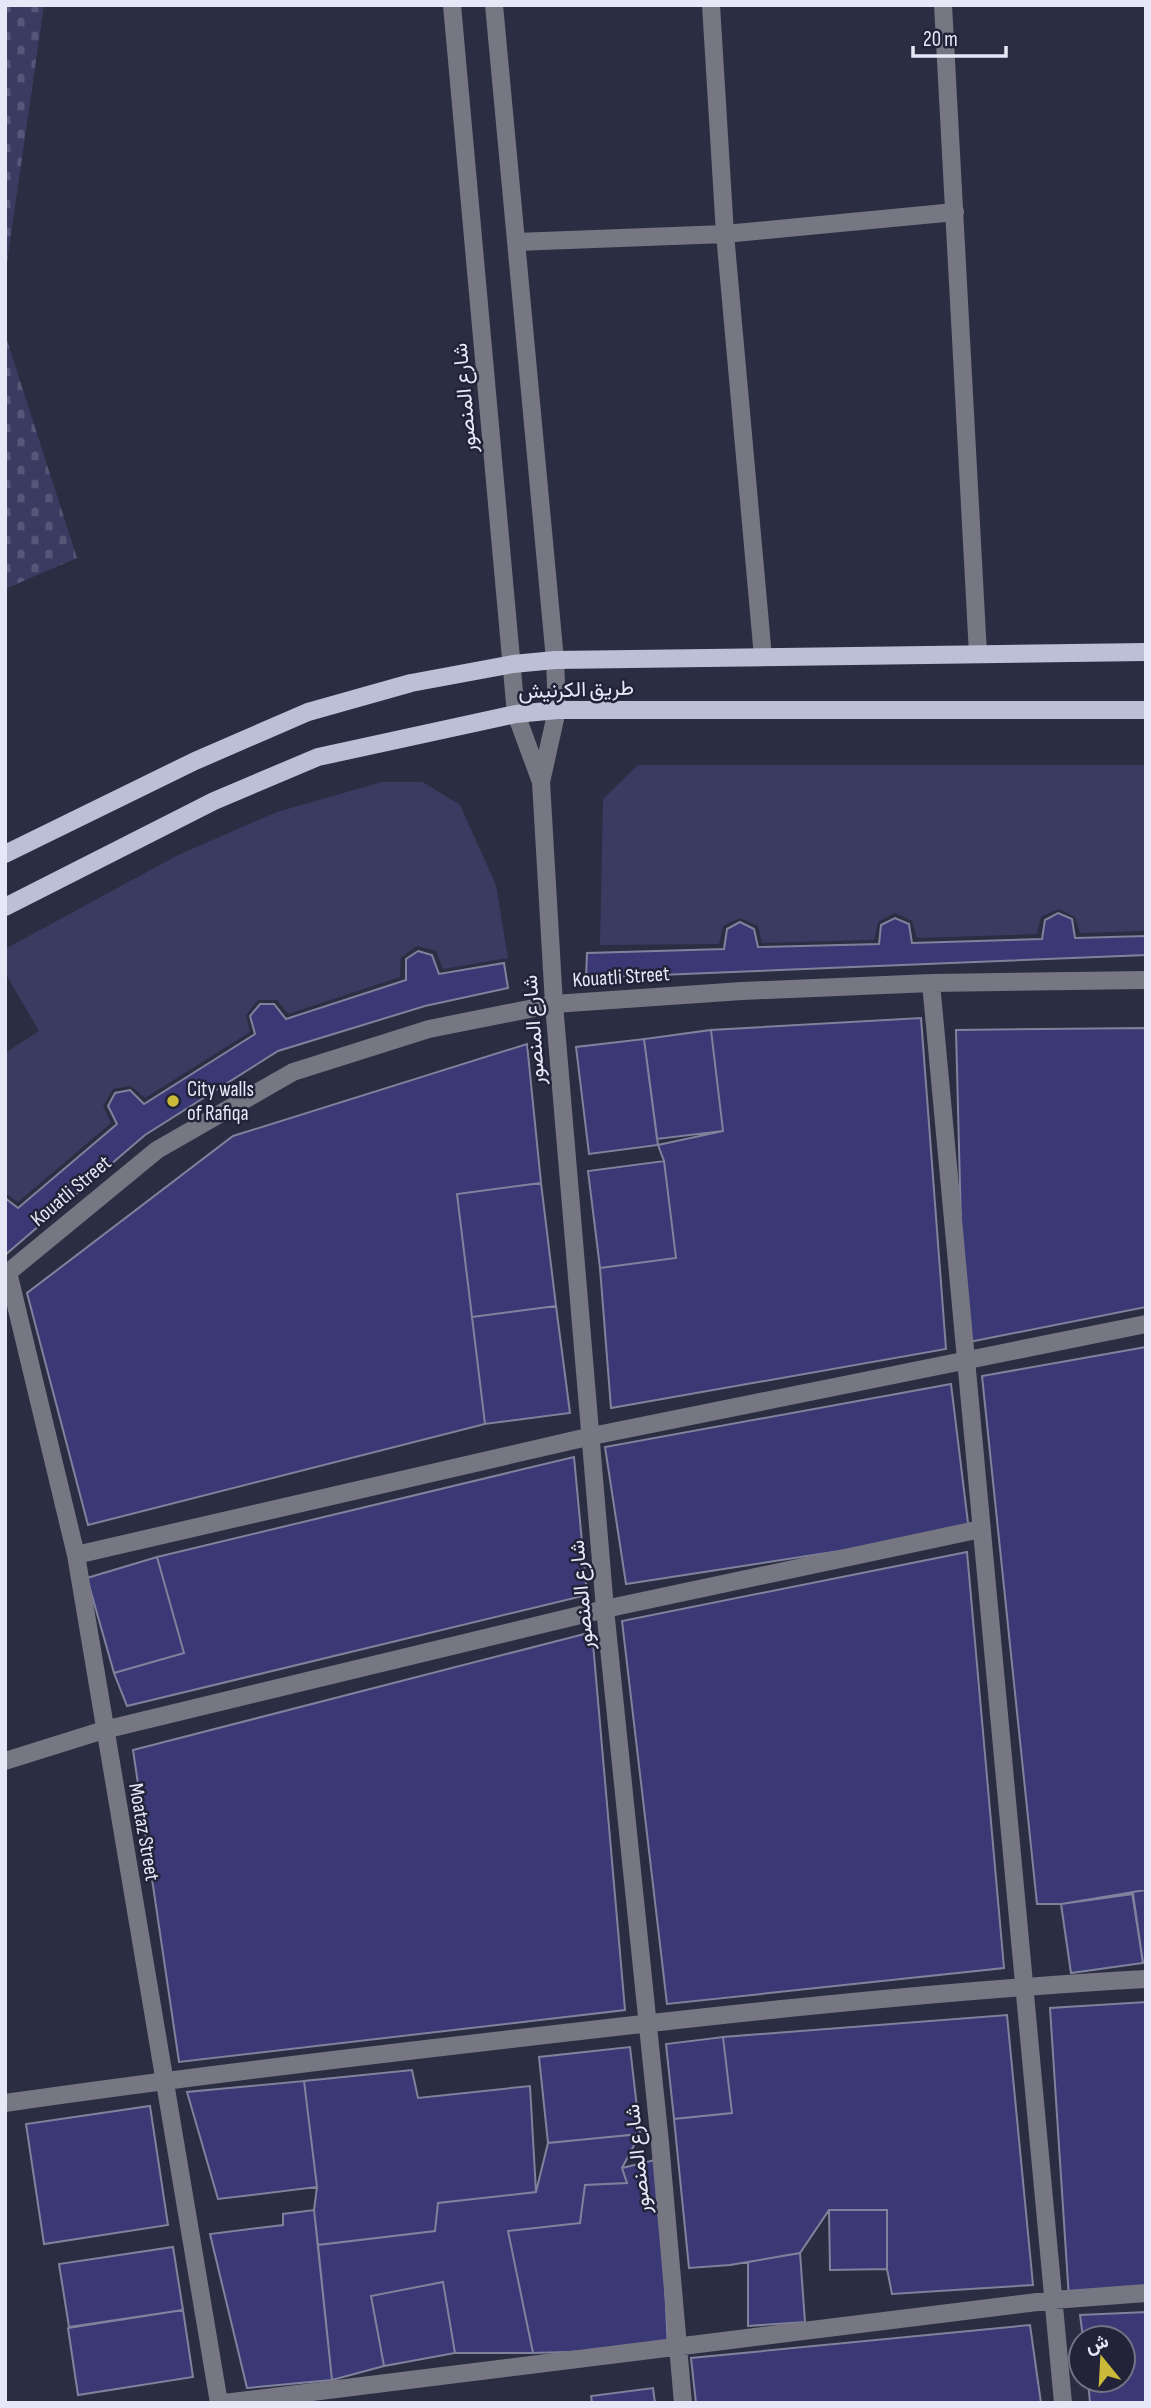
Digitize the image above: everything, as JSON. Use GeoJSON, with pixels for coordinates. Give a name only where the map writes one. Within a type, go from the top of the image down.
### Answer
{"type":"FeatureCollection","features":[{"type":"Feature","properties":{"kind":"main road","name":"طريق الكرنيش"},"geometry":{"type":"LineString","coordinates":[[5,854],[195,761],[308,712],[411,683],[513,664],[555,660],[1146,652]]}},
{"type":"Feature","properties":{"kind":"main road","name":"طريق الكرنيش"},"geometry":{"type":"LineString","coordinates":[[5,907],[214,801],[318,757],[516,714],[557,710],[1146,710]]}},
{"type":"Feature","properties":{"kind":"street","name":"شارع المنصور"},"geometry":{"type":"LineString","coordinates":[[452,5],[516,714],[541,782]]}},
{"type":"Feature","properties":{"kind":"street","name":"شارع المنصور"},"geometry":{"type":"LineString","coordinates":[[494,5],[555,660],[557,710],[541,782],[554,1004],[605,1609],[660,2143],[683,2403]]}},
{"type":"Feature","properties":{"kind":"street"},"geometry":{"type":"LineString","coordinates":[[710,5],[725,234],[763,657]]}},
{"type":"Feature","properties":{"kind":"street"},"geometry":{"type":"LineString","coordinates":[[943,5],[978,654]]}},
{"type":"Feature","properties":{"kind":"street"},"geometry":{"type":"LineString","coordinates":[[516,242],[725,234],[955,212]]}},
{"type":"Feature","properties":{"kind":"street","name":"Kouatli Street"},"geometry":{"type":"LineString","coordinates":[[7,1274],[157,1150],[293,1072],[429,1029],[554,1004],[742,990],[931,983],[1146,980]]}},
{"type":"Feature","properties":{"kind":"street"},"geometry":{"type":"LineString","coordinates":[[931,983],[1063,2403]]}},
{"type":"Feature","properties":{"kind":"street","name":"Moataz Street"},"geometry":{"type":"LineString","coordinates":[[7,1274],[76,1555],[221,2403]]}},
{"type":"Feature","properties":{"kind":"street"},"geometry":{"type":"LineString","coordinates":[[76,1555],[592,1436],[1146,1324]]}},
{"type":"Feature","properties":{"kind":"street"},"geometry":{"type":"LineString","coordinates":[[5,1761],[104,1730],[605,1609],[981,1529]]}},
{"type":"Feature","properties":{"kind":"street"},"geometry":{"type":"LineString","coordinates":[[5,2103],[164,2080],[646,2023],[1023,1986],[1146,1979]]}},
{"type":"Feature","properties":{"kind":"street"},"geometry":{"type":"LineString","coordinates":[[221,2403],[1053,2300],[1146,2293]]}},
{"type":"Feature","properties":{"kind":"green space"},"geometry":{"type":"Polygon","coordinates":[[[5,5],[44,5],[5,276],[5,5]]]}},
{"type":"Feature","properties":{"kind":"green space"},"geometry":{"type":"Polygon","coordinates":[[[5,334],[77,558],[5,589],[5,334]]]}},
{"type":"Feature","properties":{"kind":"green space"},"geometry":{"type":"Polygon","coordinates":[[[638,765],[1146,765],[1146,931],[1080,933],[1075,917],[1058,909],[1041,917],[1037,934],[917,938],[912,921],[895,913],[878,922],[874,940],[762,943],[758,926],[740,918],[723,926],[719,944],[600,945],[603,799],[638,765]]]}},
{"type":"Feature","properties":{"kind":"green space"},"geometry":{"type":"Polygon","coordinates":[[[382,782],[423,782],[460,805],[496,885],[508,958],[443,969],[436,951],[417,946],[401,957],[400,977],[288,1014],[277,1000],[258,1000],[246,1015],[250,1032],[145,1098],[131,1086],[113,1089],[103,1106],[111,1123],[18,1202],[5,1193],[5,1053],[39,1031],[5,973],[5,949],[178,855],[277,812],[382,782]]]}},
{"type":"Feature","properties":{"kind":"building"},"geometry":{"type":"Polygon","coordinates":[[[1058,913],[1072,919],[1075,938],[1146,936],[1146,955],[586,978],[587,953],[724,949],[727,929],[740,922],[754,929],[758,947],[879,944],[881,925],[895,918],[909,924],[912,943],[1042,939],[1045,920],[1058,913]]]}},
{"type":"Feature","properties":{"kind":"building","name":"City walls of Rafiqa"},"geometry":{"type":"Polygon","coordinates":[[[418,951],[432,955],[439,974],[504,963],[508,988],[425,1006],[278,1051],[145,1135],[5,1255],[5,1198],[18,1208],[117,1124],[108,1106],[115,1093],[130,1090],[144,1104],[255,1034],[250,1016],[260,1004],[274,1004],[286,1019],[406,980],[406,959],[418,951]]]}},
{"type":"Feature","properties":{"kind":"building"},"geometry":{"type":"Polygon","coordinates":[[[921,1018],[946,1349],[611,1408],[600,1268],[676,1258],[664,1161],[658,1145],[723,1131],[711,1030],[921,1018]]]}},
{"type":"Feature","properties":{"kind":"building"},"geometry":{"type":"Polygon","coordinates":[[[1146,1028],[1146,1307],[964,1343],[956,1030],[1146,1028]]]}},
{"type":"Feature","properties":{"kind":"building"},"geometry":{"type":"Polygon","coordinates":[[[711,1030],[723,1131],[657,1139],[644,1039],[711,1030]]]}},
{"type":"Feature","properties":{"kind":"building"},"geometry":{"type":"Polygon","coordinates":[[[644,1039],[658,1145],[589,1154],[576,1047],[644,1039]]]}},
{"type":"Feature","properties":{"kind":"building"},"geometry":{"type":"Polygon","coordinates":[[[527,1044],[541,1183],[457,1194],[485,1424],[88,1525],[27,1293],[233,1136],[527,1044]]]}},
{"type":"Feature","properties":{"kind":"building"},"geometry":{"type":"Polygon","coordinates":[[[664,1161],[676,1258],[600,1268],[588,1171],[664,1161]]]}},
{"type":"Feature","properties":{"kind":"building"},"geometry":{"type":"Polygon","coordinates":[[[541,1183],[556,1306],[472,1317],[457,1194],[541,1183]]]}},
{"type":"Feature","properties":{"kind":"building"},"geometry":{"type":"Polygon","coordinates":[[[556,1306],[570,1413],[485,1424],[472,1317],[556,1306]]]}},
{"type":"Feature","properties":{"kind":"building"},"geometry":{"type":"Polygon","coordinates":[[[1146,1347],[1146,1890],[1061,1904],[1037,1904],[982,1376],[1146,1347]]]}},
{"type":"Feature","properties":{"kind":"building"},"geometry":{"type":"Polygon","coordinates":[[[951,1384],[969,1531],[626,1584],[605,1447],[951,1384]]]}},
{"type":"Feature","properties":{"kind":"building"},"geometry":{"type":"Polygon","coordinates":[[[574,1457],[587,1595],[127,1706],[114,1673],[184,1653],[157,1557],[574,1457]]]}},
{"type":"Feature","properties":{"kind":"building"},"geometry":{"type":"Polygon","coordinates":[[[967,1552],[1004,1968],[667,2004],[622,1621],[967,1552]]]}},
{"type":"Feature","properties":{"kind":"building"},"geometry":{"type":"Polygon","coordinates":[[[157,1557],[184,1653],[114,1673],[87,1578],[157,1557]]]}},
{"type":"Feature","properties":{"kind":"building"},"geometry":{"type":"Polygon","coordinates":[[[592,1632],[625,2010],[179,2062],[133,1750],[592,1632]]]}},
{"type":"Feature","properties":{"kind":"building"},"geometry":{"type":"Polygon","coordinates":[[[1146,1890],[1146,1962],[1143,1963],[1132,1892],[1146,1890]]]}},
{"type":"Feature","properties":{"kind":"building"},"geometry":{"type":"Polygon","coordinates":[[[1133,1894],[1143,1963],[1071,1973],[1061,1904],[1133,1894]]]}},
{"type":"Feature","properties":{"kind":"building"},"geometry":{"type":"Polygon","coordinates":[[[1146,2002],[1146,2290],[1069,2299],[1050,2008],[1146,2002]]]}},
{"type":"Feature","properties":{"kind":"building"},"geometry":{"type":"Polygon","coordinates":[[[1007,2015],[1033,2285],[892,2294],[887,2269],[887,2210],[829,2210],[800,2253],[730,2265],[689,2268],[674,2119],[732,2113],[723,2037],[1007,2015]]]}},
{"type":"Feature","properties":{"kind":"building"},"geometry":{"type":"Polygon","coordinates":[[[723,2037],[732,2113],[674,2119],[666,2044],[723,2037]]]}},
{"type":"Feature","properties":{"kind":"building"},"geometry":{"type":"Polygon","coordinates":[[[630,2047],[640,2134],[548,2143],[539,2057],[630,2047]]]}},
{"type":"Feature","properties":{"kind":"building"},"geometry":{"type":"Polygon","coordinates":[[[412,2070],[418,2098],[530,2086],[536,2192],[438,2203],[435,2231],[318,2245],[314,2210],[317,2187],[304,2081],[412,2070]]]}},
{"type":"Feature","properties":{"kind":"building"},"geometry":{"type":"Polygon","coordinates":[[[304,2081],[317,2187],[218,2199],[187,2092],[304,2081]]]}},
{"type":"Feature","properties":{"kind":"building"},"geometry":{"type":"Polygon","coordinates":[[[150,2106],[168,2225],[44,2244],[26,2124],[150,2106]]]}},
{"type":"Feature","properties":{"kind":"building"},"geometry":{"type":"Polygon","coordinates":[[[640,2134],[622,2168],[627,2183],[585,2185],[580,2223],[508,2231],[533,2353],[455,2353],[443,2282],[371,2296],[384,2366],[332,2380],[318,2245],[435,2231],[438,2203],[536,2192],[548,2143],[640,2134]]]}},
{"type":"Feature","properties":{"kind":"building"},"geometry":{"type":"Polygon","coordinates":[[[659,2159],[668,2349],[533,2353],[508,2231],[580,2223],[585,2185],[627,2183],[622,2168],[659,2159]]]}},
{"type":"Feature","properties":{"kind":"building"},"geometry":{"type":"Polygon","coordinates":[[[314,2210],[332,2380],[247,2388],[210,2234],[283,2225],[283,2214],[314,2210]]]}},
{"type":"Feature","properties":{"kind":"building"},"geometry":{"type":"Polygon","coordinates":[[[829,2210],[887,2210],[887,2269],[830,2270],[829,2210]]]}},
{"type":"Feature","properties":{"kind":"building"},"geometry":{"type":"Polygon","coordinates":[[[173,2247],[183,2310],[69,2327],[59,2264],[173,2247]]]}},
{"type":"Feature","properties":{"kind":"building"},"geometry":{"type":"Polygon","coordinates":[[[800,2253],[805,2322],[748,2326],[748,2262],[800,2253]]]}},
{"type":"Feature","properties":{"kind":"building"},"geometry":{"type":"Polygon","coordinates":[[[443,2282],[455,2353],[384,2366],[371,2296],[443,2282]]]}},
{"type":"Feature","properties":{"kind":"building"},"geometry":{"type":"Polygon","coordinates":[[[183,2310],[193,2377],[78,2395],[68,2328],[183,2310]]]}},
{"type":"Feature","properties":{"kind":"building"},"geometry":{"type":"Polygon","coordinates":[[[1146,2312],[1146,2403],[1090,2403],[1089,2394],[1137,2394],[1137,2324],[1081,2324],[1080,2315],[1146,2312]]]}},
{"type":"Feature","properties":{"kind":"building"},"geometry":{"type":"Polygon","coordinates":[[[1030,2325],[1041,2403],[696,2403],[691,2358],[1030,2325]]]}},
{"type":"Feature","properties":{"kind":"building"},"geometry":{"type":"Polygon","coordinates":[[[653,2388],[655,2403],[592,2403],[591,2396],[653,2388]]]}},
{"type":"Feature","properties":{"kind":"place","name":"City walls of Rafiqa"},"geometry":{"type":"Point","coordinates":[173,1101]}}]}
